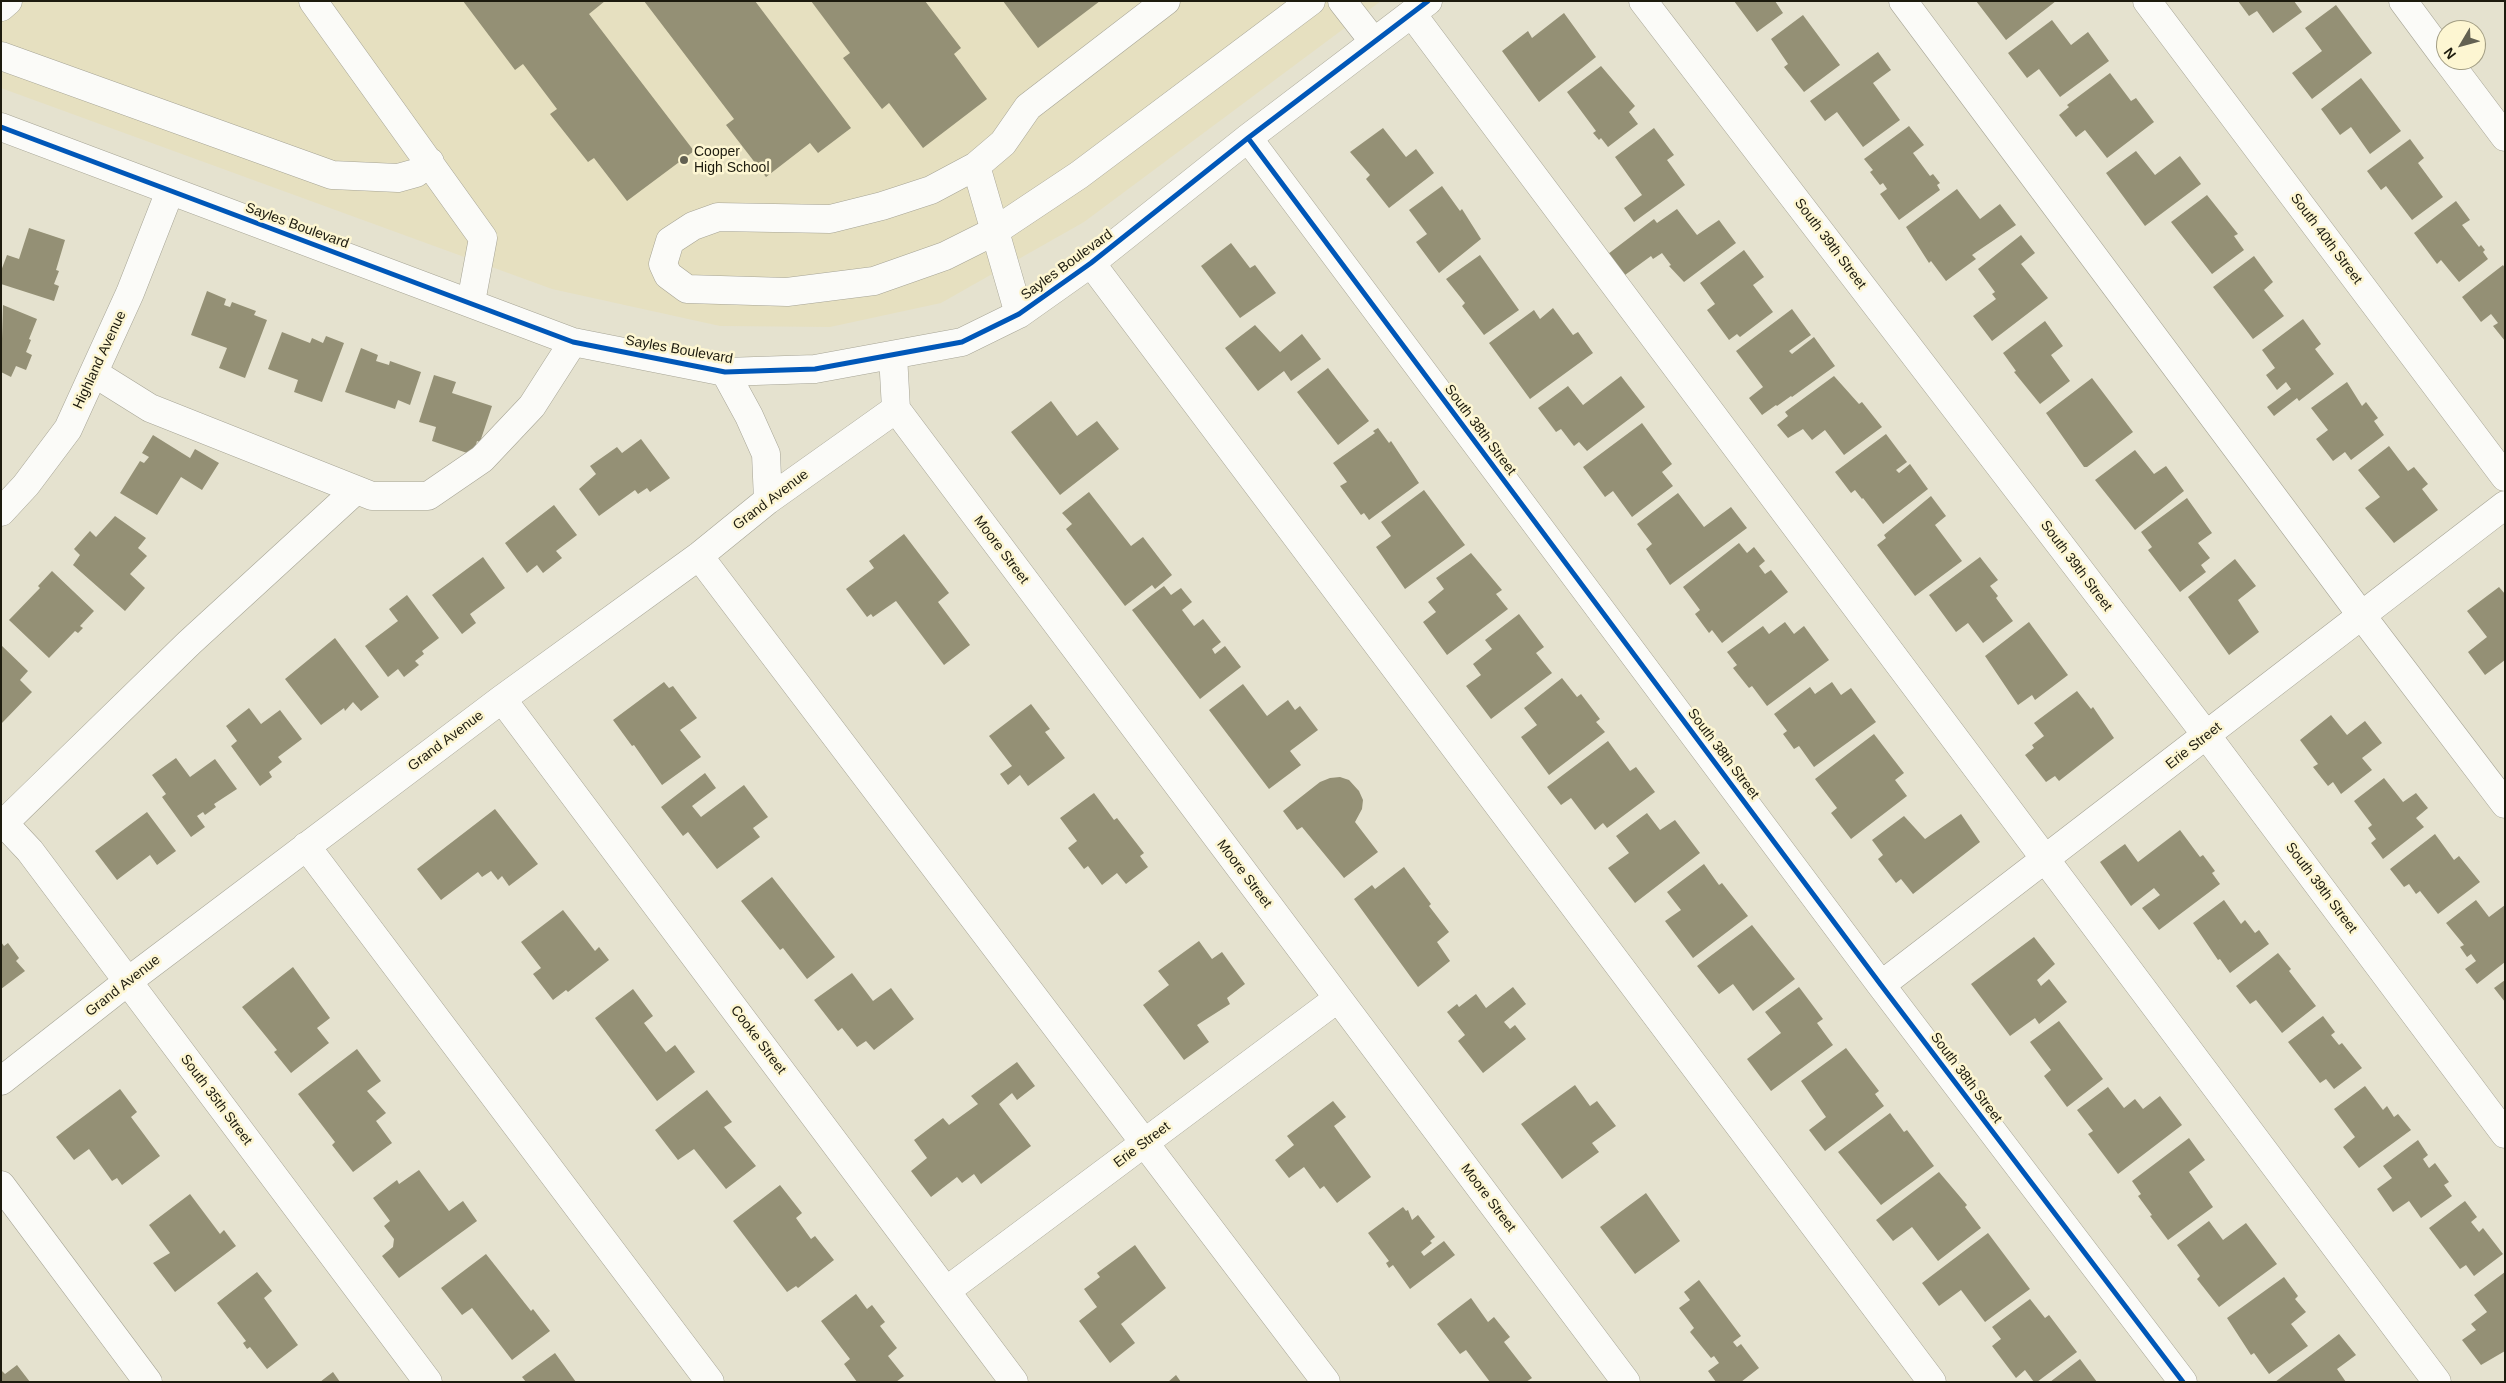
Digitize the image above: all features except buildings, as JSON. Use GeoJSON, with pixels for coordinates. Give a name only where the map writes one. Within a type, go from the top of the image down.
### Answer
{"type":"FeatureCollection","features":[{"type":"Feature","properties":{"kind":"street"},"geometry":{"type":"LineString","coordinates":[[1,7],[8,1]]}},
{"type":"Feature","properties":{"kind":"street"},"geometry":{"type":"LineString","coordinates":[[313,1],[483,238],[470,302]]}},
{"type":"Feature","properties":{"kind":"street"},"geometry":{"type":"LineString","coordinates":[[1166,1],[1028,107],[1003,143],[976,166],[931,190],[882,206],[830,218],[718,217],[694,226],[670,241],[663,264],[668,276],[687,289],[787,292],[874,281],[945,256],[994,230],[1079,175],[1311,1]]}},
{"type":"Feature","properties":{"kind":"street"},"geometry":{"type":"LineString","coordinates":[[1342,1],[1374,42]]}},
{"type":"Feature","properties":{"kind":"street","name":"South 39th Street"},"geometry":{"type":"LineString","coordinates":[[1643,1],[2207,736],[2505,1134]]}},
{"type":"Feature","properties":{"kind":"street"},"geometry":{"type":"LineString","coordinates":[[1903,1],[2362,616],[2505,804]]}},
{"type":"Feature","properties":{"kind":"street","name":"South 40th Street"},"geometry":{"type":"LineString","coordinates":[[2147,1],[2505,477]]}},
{"type":"Feature","properties":{"kind":"street"},"geometry":{"type":"LineString","coordinates":[[2402,1],[2436,46]]}},
{"type":"Feature","properties":{"kind":"street"},"geometry":{"type":"LineString","coordinates":[[1420,8],[2046,859],[2437,1382]]}},
{"type":"Feature","properties":{"kind":"street","name":"Sayles Boulevard"},"geometry":{"type":"LineString","coordinates":[[1,127],[573,342],[725,372],[815,369],[962,342],[1019,314],[1091,263],[1248,138],[1420,8]]}},
{"type":"Feature","properties":{"kind":"street"},"geometry":{"type":"LineString","coordinates":[[1,56],[332,175],[398,178],[416,173],[430,162]]}},
{"type":"Feature","properties":{"kind":"street"},"geometry":{"type":"LineString","coordinates":[[2454,70],[2505,137]]}},
{"type":"Feature","properties":{"kind":"street","name":"South 38th Street"},"geometry":{"type":"LineString","coordinates":[[1248,138],[1881,985],[2182,1382]]}},
{"type":"Feature","properties":{"kind":"street"},"geometry":{"type":"LineString","coordinates":[[976,166],[1019,314]]}},
{"type":"Feature","properties":{"kind":"street","name":"Highland Avenue"},"geometry":{"type":"LineString","coordinates":[[1,512],[26,485],[68,429],[130,293],[170,191]]}},
{"type":"Feature","properties":{"kind":"street"},"geometry":{"type":"LineString","coordinates":[[1091,263],[1932,1382]]}},
{"type":"Feature","properties":{"kind":"street"},"geometry":{"type":"LineString","coordinates":[[94,373],[150,408],[372,496],[428,496],[482,459],[532,406],[573,342]]}},
{"type":"Feature","properties":{"kind":"street"},"geometry":{"type":"LineString","coordinates":[[893,355],[896,409]]}},
{"type":"Feature","properties":{"kind":"street"},"geometry":{"type":"LineString","coordinates":[[725,372],[750,416],[766,454],[768,500]]}},
{"type":"Feature","properties":{"kind":"street","name":"Grand Avenue"},"geometry":{"type":"LineString","coordinates":[[1,1081],[127,982],[306,846],[502,699],[699,556],[768,500],[896,409]]}},
{"type":"Feature","properties":{"kind":"street","name":"Moore Street"},"geometry":{"type":"LineString","coordinates":[[896,409],[1626,1382]]}},
{"type":"Feature","properties":{"kind":"street"},"geometry":{"type":"LineString","coordinates":[[2,822],[189,643],[356,490]]}},
{"type":"Feature","properties":{"kind":"street","name":"Erie Street"},"geometry":{"type":"LineString","coordinates":[[1881,985],[2505,505]]}},
{"type":"Feature","properties":{"kind":"street"},"geometry":{"type":"LineString","coordinates":[[699,556],[1146,1142],[1326,1382]]}},
{"type":"Feature","properties":{"kind":"street","name":"Cooke Street"},"geometry":{"type":"LineString","coordinates":[[502,699],[1014,1382]]}},
{"type":"Feature","properties":{"kind":"street","name":"South 35th Street"},"geometry":{"type":"LineString","coordinates":[[2,822],[30,851],[428,1382]]}},
{"type":"Feature","properties":{"kind":"street"},"geometry":{"type":"LineString","coordinates":[[306,846],[710,1382]]}},
{"type":"Feature","properties":{"kind":"street","name":"Erie Street"},"geometry":{"type":"LineString","coordinates":[[946,1292],[1338,999]]}},
{"type":"Feature","properties":{"kind":"street"},"geometry":{"type":"LineString","coordinates":[[1,1185],[148,1382]]}},
{"type":"Feature","properties":{"kind":"shaded area","name":"Cooper High School"},"geometry":{"type":"Polygon","coordinates":[[[1,1],[1381,1],[1084,222],[941,303],[830,327],[720,326],[552,289],[1,88],[1,1]]]}},
{"type":"Feature","properties":{"kind":"cycle path"},"geometry":{"type":"LineString","coordinates":[[1,127],[573,342],[725,372],[815,369],[962,342],[1019,314],[1091,263],[1248,138],[1428,1]]}},
{"type":"Feature","properties":{"kind":"cycle path"},"geometry":{"type":"LineString","coordinates":[[1248,138],[1881,985],[2183,1382]]}},
{"type":"Feature","properties":{"kind":"place","name":"Cooper High School"},"geometry":{"type":"Point","coordinates":[684,160]}}]}
